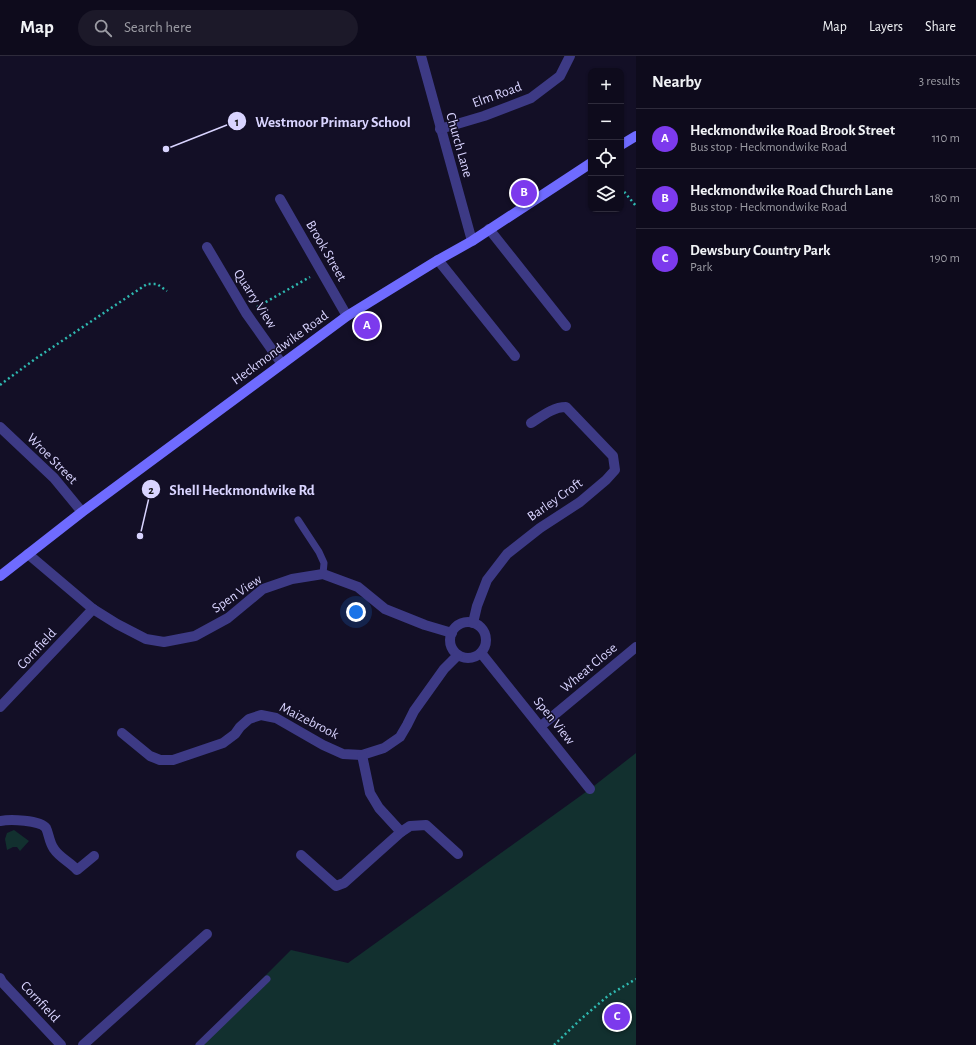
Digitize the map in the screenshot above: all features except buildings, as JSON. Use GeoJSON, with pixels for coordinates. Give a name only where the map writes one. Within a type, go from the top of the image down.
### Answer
{"type":"FeatureCollection","features":[{"type":"Feature","properties":{"kind":"main road"},"geometry":{"type":"LineString","coordinates":[[624,143],[636,136]]}},
{"type":"Feature","properties":{"kind":"main road","name":"Heckmondwike Road"},"geometry":{"type":"LineString","coordinates":[[0,576],[82,512],[347,316],[438,260],[472,241],[588,165]]}},
{"type":"Feature","properties":{"kind":"street","name":"Church Lane"},"geometry":{"type":"LineString","coordinates":[[421,56],[472,241]]}},
{"type":"Feature","properties":{"kind":"street","name":"Elm Road"},"geometry":{"type":"LineString","coordinates":[[440,129],[484,116],[531,98],[560,76],[570,56]]}},
{"type":"Feature","properties":{"kind":"street","name":"Brook Street"},"geometry":{"type":"LineString","coordinates":[[280,199],[347,316]]}},
{"type":"Feature","properties":{"kind":"street"},"geometry":{"type":"LineString","coordinates":[[489,229],[566,326]]}},
{"type":"Feature","properties":{"kind":"street","name":"Quarry View"},"geometry":{"type":"LineString","coordinates":[[207,248],[246,313],[282,364]]}},
{"type":"Feature","properties":{"kind":"street"},"geometry":{"type":"LineString","coordinates":[[438,260],[515,356]]}},
{"type":"Feature","properties":{"kind":"street","name":"Barley Croft"},"geometry":{"type":"LineString","coordinates":[[473,623],[486,580],[507,554],[540,528],[580,502],[606,480],[615,470],[613,456],[566,407],[559,407],[550,411],[531,424]]}},
{"type":"Feature","properties":{"kind":"street","name":"Wroe Street"},"geometry":{"type":"LineString","coordinates":[[0,428],[54,478],[82,512]]}},
{"type":"Feature","properties":{"kind":"street","name":"Spen View"},"geometry":{"type":"LineString","coordinates":[[28,554],[93,609],[117,624],[146,639],[164,642],[195,636],[228,618],[263,589],[292,579],[323,574],[358,587],[385,609],[425,625],[452,633]]}},
{"type":"Feature","properties":{"kind":"street","name":"Cornfield"},"geometry":{"type":"LineString","coordinates":[[0,707],[93,609]]}},
{"type":"Feature","properties":{"kind":"street"},"geometry":{"type":"LineString","coordinates":[[468,622],[473,623],[479,626],[486,636],[484,648],[481,653],[476,656],[464,658],[458,655],[451,645],[450,639],[452,633],[458,625],[468,622]]}},
{"type":"Feature","properties":{"kind":"street","name":"Wheat Close"},"geometry":{"type":"LineString","coordinates":[[541,726],[636,646]]}},
{"type":"Feature","properties":{"kind":"street","name":"Spen View"},"geometry":{"type":"LineString","coordinates":[[481,653],[590,789]]}},
{"type":"Feature","properties":{"kind":"street","name":"Maizebrook"},"geometry":{"type":"LineString","coordinates":[[122,733],[150,756],[160,760],[173,760],[223,743],[235,734],[249,719],[261,715],[276,718],[323,745],[343,754],[362,755],[384,748],[400,737],[414,711],[444,669],[458,655]]}},
{"type":"Feature","properties":{"kind":"street"},"geometry":{"type":"LineString","coordinates":[[362,755],[370,793],[379,808],[401,832]]}},
{"type":"Feature","properties":{"kind":"street"},"geometry":{"type":"LineString","coordinates":[[0,821],[14,820],[42,825],[46,829],[54,849],[77,870],[94,856]]}},
{"type":"Feature","properties":{"kind":"street"},"geometry":{"type":"LineString","coordinates":[[301,855],[336,886],[344,883],[401,832],[410,826],[426,824],[458,854]]}},
{"type":"Feature","properties":{"kind":"street"},"geometry":{"type":"LineString","coordinates":[[83,1045],[207,934]]}},
{"type":"Feature","properties":{"kind":"street","name":"Cornfield"},"geometry":{"type":"LineString","coordinates":[[0,978],[2,982],[61,1045]]}},
{"type":"Feature","properties":{"kind":"lane"},"geometry":{"type":"LineString","coordinates":[[298,520],[324,562],[323,574]]}},
{"type":"Feature","properties":{"kind":"lane"},"geometry":{"type":"LineString","coordinates":[[199,1045],[267,979]]}},
{"type":"Feature","properties":{"kind":"path"},"geometry":{"type":"LineString","coordinates":[[624,192],[636,206]]}},
{"type":"Feature","properties":{"kind":"path"},"geometry":{"type":"LineString","coordinates":[[246,313],[321,271]]}},
{"type":"Feature","properties":{"kind":"path"},"geometry":{"type":"LineString","coordinates":[[0,385],[35,359],[147,284],[157,284],[167,291]]}},
{"type":"Feature","properties":{"kind":"path"},"geometry":{"type":"LineString","coordinates":[[554,1045],[609,995],[636,979]]}},
{"type":"Feature","properties":{"kind":"green space"},"geometry":{"type":"Polygon","coordinates":[[[636,753],[636,1045],[196,1045],[291,950],[348,963],[590,789],[636,753]]]}},
{"type":"Feature","properties":{"kind":"green space"},"geometry":{"type":"Polygon","coordinates":[[[14,830],[29,841],[20,851],[17,847],[7,850],[5,839],[7,833],[14,830]]]}},
{"type":"Feature","properties":{"kind":"place","name":"Westmoor Primary School"},"geometry":{"type":"Point","coordinates":[166,149]}},
{"type":"Feature","properties":{"kind":"place","name":"Heckmondwike Road Church Lane"},"geometry":{"type":"Point","coordinates":[524,193]}},
{"type":"Feature","properties":{"kind":"place","name":"Heckmondwike Road Brook Street"},"geometry":{"type":"Point","coordinates":[367,326]}},
{"type":"Feature","properties":{"kind":"place","name":"Shell Heckmondwike Rd"},"geometry":{"type":"Point","coordinates":[140,536]}},
{"type":"Feature","properties":{"kind":"place","name":"Dewsbury Country Park"},"geometry":{"type":"Point","coordinates":[617,1017]}}]}
